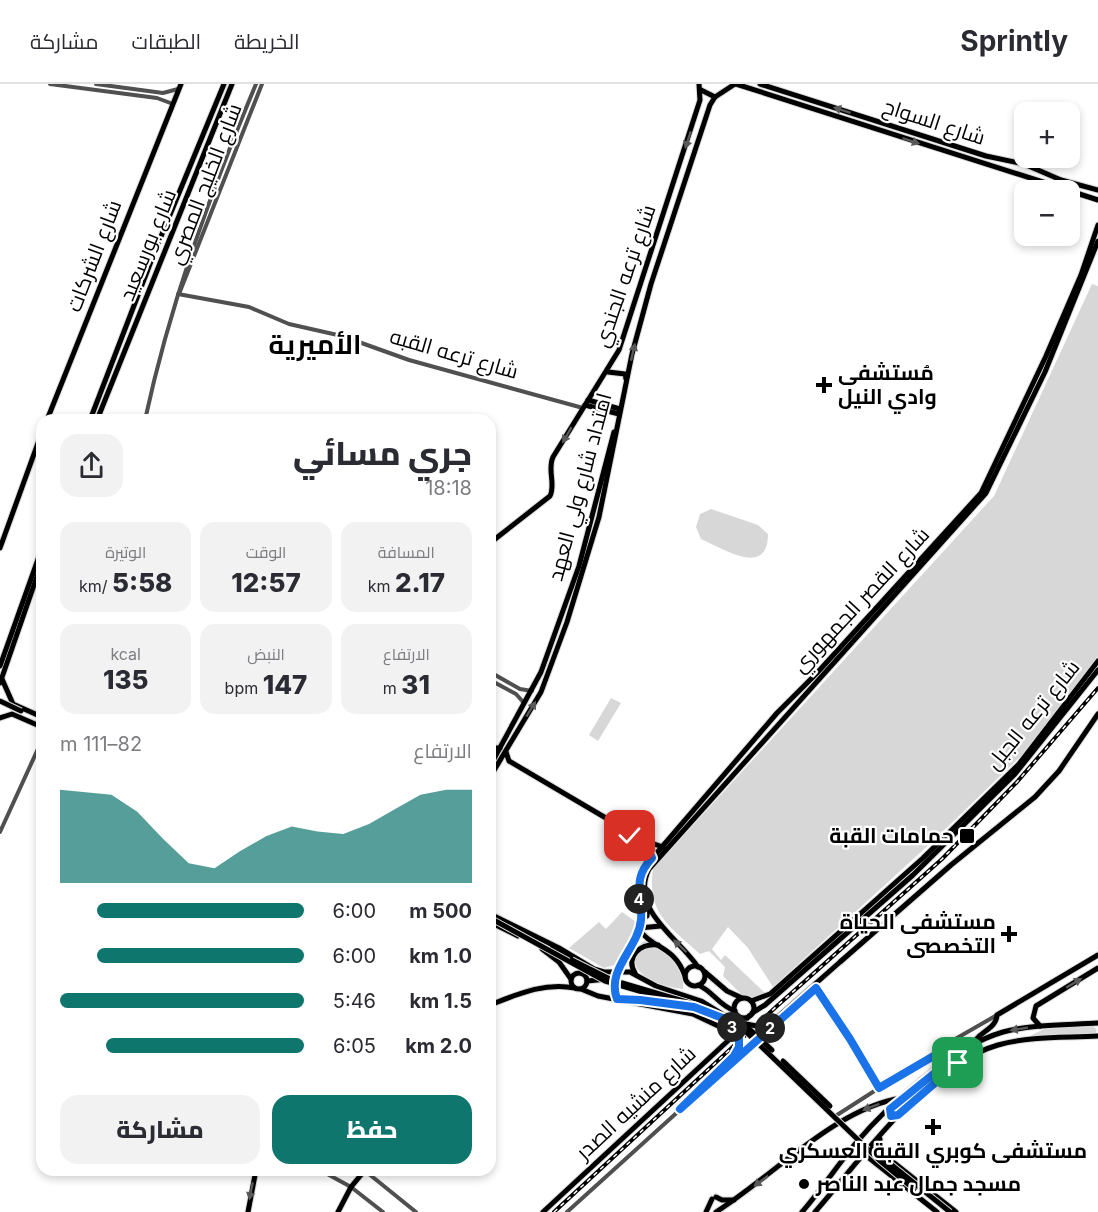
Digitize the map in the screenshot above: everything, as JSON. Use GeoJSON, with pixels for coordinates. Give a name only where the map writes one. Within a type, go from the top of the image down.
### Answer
{"type":"FeatureCollection","features":[{"type":"Feature","properties":{"kind":"main road","name":"شارع بورسعيد"},"geometry":{"type":"LineString","coordinates":[[92,414],[154,251],[224,84]]}},
{"type":"Feature","properties":{"kind":"main road","name":"شارع بورسعيد"},"geometry":{"type":"LineString","coordinates":[[100,414],[232,84]]}},
{"type":"Feature","properties":{"kind":"main road"},"geometry":{"type":"LineString","coordinates":[[700,87],[715,97],[736,84]]}},
{"type":"Feature","properties":{"kind":"main road","name":"شارع السواح"},"geometry":{"type":"LineString","coordinates":[[736,84],[1035,180]]}},
{"type":"Feature","properties":{"kind":"main road","name":"شارع السواح"},"geometry":{"type":"LineString","coordinates":[[760,84],[1014,161]]}},
{"type":"Feature","properties":{"kind":"main road","name":"شارع الشركات"},"geometry":{"type":"LineString","coordinates":[[49,414],[180,86]]}},
{"type":"Feature","properties":{"kind":"main road","name":"شارع ترعه الجندي"},"geometry":{"type":"LineString","coordinates":[[496,538],[550,496],[550,464],[585,404],[608,372],[619,350],[700,100],[700,87]]}},
{"type":"Feature","properties":{"kind":"main road"},"geometry":{"type":"LineString","coordinates":[[793,94],[798,101],[794,103]]}},
{"type":"Feature","properties":{"kind":"main road","name":"شارع ترعه الجندي"},"geometry":{"type":"LineString","coordinates":[[620,411],[651,284],[715,97]]}},
{"type":"Feature","properties":{"kind":"main road"},"geometry":{"type":"LineString","coordinates":[[809,99],[807,104],[814,109]]}},
{"type":"Feature","properties":{"kind":"main road"},"geometry":{"type":"LineString","coordinates":[[1005,159],[1011,166],[1007,171]]}},
{"type":"Feature","properties":{"kind":"main road"},"geometry":{"type":"LineString","coordinates":[[1021,168],[1026,177]]}},
{"type":"Feature","properties":{"kind":"main road","name":"شارع السواح"},"geometry":{"type":"LineString","coordinates":[[1033,168],[1064,181],[1098,190]]}},
{"type":"Feature","properties":{"kind":"main road"},"geometry":{"type":"LineString","coordinates":[[676,177],[686,180]]}},
{"type":"Feature","properties":{"kind":"main road","name":"شارع السواح"},"geometry":{"type":"LineString","coordinates":[[1080,194],[1096,199]]}},
{"type":"Feature","properties":{"kind":"main road"},"geometry":{"type":"LineString","coordinates":[[1096,199],[1098,205]]}},
{"type":"Feature","properties":{"kind":"main road","name":"شارع القصر الجمهوري"},"geometry":{"type":"LineString","coordinates":[[698,967],[661,926],[648,903],[645,883],[649,869],[977,498],[991,475],[1075,290],[1098,225]]}},
{"type":"Feature","properties":{"kind":"main road","name":"شارع القصر الجمهوري"},"geometry":{"type":"LineString","coordinates":[[952,528],[981,501],[995,477],[1045,372],[1098,241]]}},
{"type":"Feature","properties":{"kind":"main road","name":"امتداد شارع ولي العهد"},"geometry":{"type":"LineString","coordinates":[[608,372],[627,375]]}},
{"type":"Feature","properties":{"kind":"main road"},"geometry":{"type":"LineString","coordinates":[[102,386],[110,387]]}},
{"type":"Feature","properties":{"kind":"main road"},"geometry":{"type":"LineString","coordinates":[[99,395],[107,396]]}},
{"type":"Feature","properties":{"kind":"main road","name":"شارع ترعه القبه"},"geometry":{"type":"LineString","coordinates":[[585,404],[620,411]]}},
{"type":"Feature","properties":{"kind":"main road","name":"امتداد شارع ولي العهد"},"geometry":{"type":"LineString","coordinates":[[503,750],[533,691],[598,517],[620,411]]}},
{"type":"Feature","properties":{"kind":"main road"},"geometry":{"type":"LineString","coordinates":[[0,548],[36,449]]}},
{"type":"Feature","properties":{"kind":"main road"},"geometry":{"type":"LineString","coordinates":[[0,666],[36,565]]}},
{"type":"Feature","properties":{"kind":"main road","name":"امتداد شارع ولي العهد"},"geometry":{"type":"LineString","coordinates":[[503,750],[541,692],[565,628],[581,566]]}},
{"type":"Feature","properties":{"kind":"main road"},"geometry":{"type":"LineString","coordinates":[[36,579],[1,681],[9,699],[15,706],[36,716]]}},
{"type":"Feature","properties":{"kind":"main road","name":"شارع القصر الجمهوري"},"geometry":{"type":"LineString","coordinates":[[617,999],[614,985],[618,971],[639,928],[640,874],[784,706],[834,659]]}},
{"type":"Feature","properties":{"kind":"main road","name":"شارع ترعه الجبل"},"geometry":{"type":"LineString","coordinates":[[751,1014],[875,905],[989,797],[1028,757],[1097,665]]}},
{"type":"Feature","properties":{"kind":"main road"},"geometry":{"type":"LineString","coordinates":[[0,703],[36,717]]}},
{"type":"Feature","properties":{"kind":"main road"},"geometry":{"type":"LineString","coordinates":[[10,714],[10,707],[15,706]]}},
{"type":"Feature","properties":{"kind":"main road"},"geometry":{"type":"LineString","coordinates":[[784,706],[787,709],[794,707]]}},
{"type":"Feature","properties":{"kind":"main road"},"geometry":{"type":"LineString","coordinates":[[0,718],[10,714],[36,718]]}},
{"type":"Feature","properties":{"kind":"main road"},"geometry":{"type":"LineString","coordinates":[[541,940],[568,958],[612,980],[758,1028],[771,1023],[951,865],[1035,797],[1059,771],[1098,714]]}},
{"type":"Feature","properties":{"kind":"main road"},"geometry":{"type":"LineString","coordinates":[[775,716],[782,715],[783,719]]}},
{"type":"Feature","properties":{"kind":"main road"},"geometry":{"type":"LineString","coordinates":[[496,749],[503,750]]}},
{"type":"Feature","properties":{"kind":"main road"},"geometry":{"type":"LineString","coordinates":[[496,754],[503,750]]}},
{"type":"Feature","properties":{"kind":"main road"},"geometry":{"type":"LineString","coordinates":[[496,768],[503,750]]}},
{"type":"Feature","properties":{"kind":"main road"},"geometry":{"type":"LineString","coordinates":[[503,750],[509,761],[645,841],[663,847]]}},
{"type":"Feature","properties":{"kind":"main road"},"geometry":{"type":"LineString","coordinates":[[498,765],[508,764],[644,844],[652,858]]}},
{"type":"Feature","properties":{"kind":"main road"},"geometry":{"type":"LineString","coordinates":[[641,908],[648,916],[648,903]]}},
{"type":"Feature","properties":{"kind":"main road"},"geometry":{"type":"LineString","coordinates":[[496,921],[541,940],[597,970],[618,971],[638,976],[656,986],[695,998],[741,1027],[879,1160],[942,1212]]}},
{"type":"Feature","properties":{"kind":"main road"},"geometry":{"type":"LineString","coordinates":[[496,921],[605,981],[723,1017],[739,1036],[739,1047],[734,1056],[680,1109]]}},
{"type":"Feature","properties":{"kind":"main road"},"geometry":{"type":"LineString","coordinates":[[496,922],[551,955],[578,988]]}},
{"type":"Feature","properties":{"kind":"main road"},"geometry":{"type":"LineString","coordinates":[[639,928],[661,926]]}},
{"type":"Feature","properties":{"kind":"main road"},"geometry":{"type":"LineString","coordinates":[[639,928],[648,939],[664,947],[679,964],[690,984],[698,985],[710,992],[724,1006],[737,1014],[751,1014],[754,1006],[750,1000],[727,991],[698,967],[689,969],[686,976]]}},
{"type":"Feature","properties":{"kind":"main road"},"geometry":{"type":"LineString","coordinates":[[638,976],[631,963],[636,951],[650,945],[664,947]]}},
{"type":"Feature","properties":{"kind":"main road"},"geometry":{"type":"LineString","coordinates":[[973,1045],[975,1040],[995,1023],[997,1015],[1098,955]]}},
{"type":"Feature","properties":{"kind":"main road"},"geometry":{"type":"LineString","coordinates":[[1041,1027],[1033,1018],[1036,1006],[1098,968]]}},
{"type":"Feature","properties":{"kind":"main road"},"geometry":{"type":"LineString","coordinates":[[578,988],[587,981],[605,980],[618,971]]}},
{"type":"Feature","properties":{"kind":"main road"},"geometry":{"type":"LineString","coordinates":[[698,985],[704,980],[704,972]]}},
{"type":"Feature","properties":{"kind":"main road"},"geometry":{"type":"LineString","coordinates":[[555,986],[581,973],[587,981]]}},
{"type":"Feature","properties":{"kind":"main road","name":"شارع ترعه الجبل"},"geometry":{"type":"LineString","coordinates":[[750,1000],[766,997],[792,977]]}},
{"type":"Feature","properties":{"kind":"main road"},"geometry":{"type":"LineString","coordinates":[[496,1003],[529,990],[555,986],[578,988],[594,995],[693,1014],[735,1034]]}},
{"type":"Feature","properties":{"kind":"main road"},"geometry":{"type":"LineString","coordinates":[[728,1030],[737,1014],[735,1003],[742,998]]}},
{"type":"Feature","properties":{"kind":"main road"},"geometry":{"type":"LineString","coordinates":[[626,1001],[648,1001],[694,1007]]}},
{"type":"Feature","properties":{"kind":"main road","name":"شارع منشيه الصدر"},"geometry":{"type":"LineString","coordinates":[[543,1212],[735,1034],[751,1014]]}},
{"type":"Feature","properties":{"kind":"main road"},"geometry":{"type":"LineString","coordinates":[[743,1023],[876,1152],[950,1212]]}},
{"type":"Feature","properties":{"kind":"main road"},"geometry":{"type":"LineString","coordinates":[[803,1211],[854,1146],[890,1109],[957,1055],[973,1045],[1008,1031],[1098,1023]]}},
{"type":"Feature","properties":{"kind":"main road"},"geometry":{"type":"LineString","coordinates":[[815,1212],[898,1115],[951,1069],[984,1050],[1017,1041],[1098,1036]]}},
{"type":"Feature","properties":{"kind":"main road"},"geometry":{"type":"LineString","coordinates":[[903,1072],[909,1073],[951,1047],[957,1055]]}},
{"type":"Feature","properties":{"kind":"main road"},"geometry":{"type":"LineString","coordinates":[[716,1212],[736,1200],[842,1121],[867,1108],[903,1098]]}},
{"type":"Feature","properties":{"kind":"main road"},"geometry":{"type":"LineString","coordinates":[[890,1109],[891,1116],[898,1115]]}},
{"type":"Feature","properties":{"kind":"main road"},"geometry":{"type":"LineString","coordinates":[[881,1137],[880,1149],[889,1159],[956,1212]]}},
{"type":"Feature","properties":{"kind":"main road"},"geometry":{"type":"LineString","coordinates":[[854,1146],[937,1212]]}},
{"type":"Feature","properties":{"kind":"main road"},"geometry":{"type":"LineString","coordinates":[[882,1168],[883,1162],[889,1159]]}},
{"type":"Feature","properties":{"kind":"main road"},"geometry":{"type":"LineString","coordinates":[[857,1165],[876,1163]]}},
{"type":"Feature","properties":{"kind":"main road"},"geometry":{"type":"LineString","coordinates":[[248,1212],[255,1176]]}},
{"type":"Feature","properties":{"kind":"main road"},"geometry":{"type":"LineString","coordinates":[[338,1212],[351,1187],[360,1176]]}},
{"type":"Feature","properties":{"kind":"main road"},"geometry":{"type":"LineString","coordinates":[[930,1202],[936,1196]]}},
{"type":"Feature","properties":{"kind":"main road"},"geometry":{"type":"LineString","coordinates":[[706,1212],[714,1198],[725,1201],[736,1200]]}},
{"type":"Feature","properties":{"kind":"street"},"geometry":{"type":"LineString","coordinates":[[50,84],[157,98],[173,104]]}},
{"type":"Feature","properties":{"kind":"street"},"geometry":{"type":"LineString","coordinates":[[96,84],[163,93],[180,86]]}},
{"type":"Feature","properties":{"kind":"street","name":"شارع الخليج المصري"},"geometry":{"type":"LineString","coordinates":[[147,414],[178,294],[213,188],[255,84]]}},
{"type":"Feature","properties":{"kind":"street","name":"شارع الخليج المصري"},"geometry":{"type":"LineString","coordinates":[[178,294],[262,84]]}},
{"type":"Feature","properties":{"kind":"street","name":"شارع ترعه القبه"},"geometry":{"type":"LineString","coordinates":[[178,294],[249,308],[289,324],[342,336],[397,356],[585,404]]}},
{"type":"Feature","properties":{"kind":"street"},"geometry":{"type":"LineString","coordinates":[[496,675],[520,689],[533,691]]}},
{"type":"Feature","properties":{"kind":"street"},"geometry":{"type":"LineString","coordinates":[[496,683],[516,694],[525,705]]}},
{"type":"Feature","properties":{"kind":"street"},"geometry":{"type":"LineString","coordinates":[[0,832],[36,753]]}},
{"type":"Feature","properties":{"kind":"street"},"geometry":{"type":"LineString","coordinates":[[567,1212],[816,988],[879,1088]]}},
{"type":"Feature","properties":{"kind":"street"},"geometry":{"type":"LineString","coordinates":[[837,1115],[997,1015]]}},
{"type":"Feature","properties":{"kind":"street"},"geometry":{"type":"LineString","coordinates":[[331,1176],[351,1187],[383,1212]]}},
{"type":"Feature","properties":{"kind":"street"},"geometry":{"type":"LineString","coordinates":[[372,1176],[416,1212]]}},
{"type":"Feature","properties":{"kind":"shaded area"},"geometry":{"type":"Polygon","coordinates":[[[1092,284],[1098,286],[1098,656],[1025,752],[933,841],[773,987],[748,948],[728,927],[712,949],[721,960],[725,955],[765,993],[756,1001],[746,999],[723,976],[725,967],[709,951],[700,954],[663,918],[653,897],[653,869],[994,496],[1092,284]]]}},
{"type":"Feature","properties":{"kind":"shaded area"},"geometry":{"type":"Polygon","coordinates":[[[711,509],[758,525],[768,534],[766,547],[761,555],[753,558],[743,557],[701,539],[696,527],[700,514],[711,509]]]}},
{"type":"Feature","properties":{"kind":"shaded area"},"geometry":{"type":"Polygon","coordinates":[[[611,698],[621,703],[598,741],[589,735],[611,698]]]}},
{"type":"Feature","properties":{"kind":"shaded area"},"geometry":{"type":"Polygon","coordinates":[[[622,912],[639,924],[618,964],[604,968],[569,948],[599,922],[606,929],[622,912]]]}},
{"type":"Feature","properties":{"kind":"shaded area"},"geometry":{"type":"Polygon","coordinates":[[[647,940],[660,947],[672,960],[681,975],[683,989],[650,980],[638,969],[635,954],[639,945],[647,940]]]}},
{"type":"Feature","properties":{"kind":"shaded area"},"geometry":{"type":"Polygon","coordinates":[[[1093,1026],[1097,1030],[1095,1034],[1030,1036],[1044,1029],[1093,1026]]]}},
{"type":"Feature","properties":{"kind":"railway"},"geometry":{"type":"LineString","coordinates":[[554,1212],[777,1006],[942,859],[1017,782],[1098,688]]}},
{"type":"Feature","properties":{"kind":"place","name":"مُستشفى وادي النيل"},"geometry":{"type":"Point","coordinates":[824,385]}},
{"type":"Feature","properties":{"kind":"place","name":"حمامات القبة"},"geometry":{"type":"Point","coordinates":[967,836]}},
{"type":"Feature","properties":{"kind":"place","name":"مستشفى الحياة التخصصى"},"geometry":{"type":"Point","coordinates":[1009,934]}},
{"type":"Feature","properties":{"kind":"place","name":"مستشفى كوبري القبة العسكري"},"geometry":{"type":"Point","coordinates":[933,1127]}},
{"type":"Feature","properties":{"kind":"place","name":"مسجد جمال عبد الناصر"},"geometry":{"type":"Point","coordinates":[804,1184]}},
{"type":"Feature","properties":{"kind":"district","name":"الأميرية"},"geometry":{"type":"Point","coordinates":[315,345]}},
{"type":"Feature","properties":{"kind":"route"},"geometry":{"type":"LineString","coordinates":[[630,836],[650,850],[652,858],[640,874],[640,924],[616,976],[614,988],[617,999],[640,1000],[675,1007],[694,1007],[725,1019],[739,1036],[739,1047],[734,1056],[680,1109],[816,988],[879,1088],[903,1072],[909,1073],[949,1047],[954,1049],[957,1055],[890,1109],[890,1116],[898,1115],[958,1063]]}}]}
